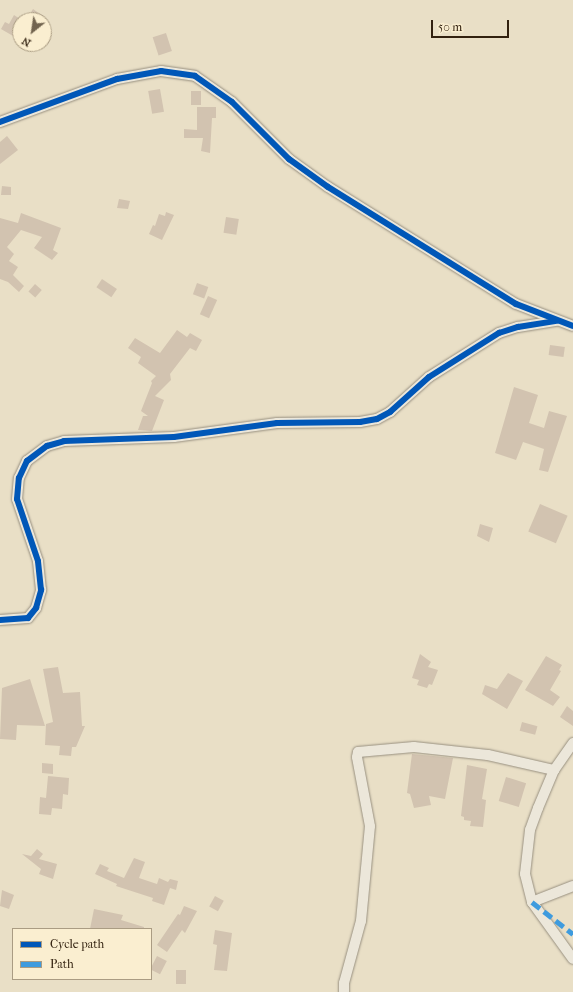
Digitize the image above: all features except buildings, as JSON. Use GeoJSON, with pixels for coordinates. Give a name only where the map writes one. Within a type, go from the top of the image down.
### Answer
{"type":"FeatureCollection","features":[{"type":"Feature","properties":{"kind":"street"},"geometry":{"type":"LineString","coordinates":[[0,122],[117,79],[161,71],[195,76],[232,102],[289,159],[328,187],[516,304],[573,326]]}},
{"type":"Feature","properties":{"kind":"street"},"geometry":{"type":"LineString","coordinates":[[0,620],[28,618],[36,608],[41,590],[38,561],[16,499],[19,478],[27,461],[47,446],[64,441],[174,436],[277,423],[360,422],[377,419],[390,412],[430,377],[499,333],[518,327],[556,320]]}},
{"type":"Feature","properties":{"kind":"street"},"geometry":{"type":"LineString","coordinates":[[573,743],[554,770],[530,830],[525,874],[532,902],[573,959]]}},
{"type":"Feature","properties":{"kind":"street"},"geometry":{"type":"LineString","coordinates":[[344,992],[344,983],[361,921],[370,826],[356,757],[358,752],[414,747],[488,755],[554,770]]}},
{"type":"Feature","properties":{"kind":"street"},"geometry":{"type":"LineString","coordinates":[[532,902],[573,886]]}},
{"type":"Feature","properties":{"kind":"marked path"},"geometry":{"type":"LineString","coordinates":[[532,902],[573,934]]}},
{"type":"Feature","properties":{"kind":"cycle path"},"geometry":{"type":"LineString","coordinates":[[0,122],[117,79],[161,71],[195,76],[232,102],[289,159],[328,187],[516,304],[573,326]]}},
{"type":"Feature","properties":{"kind":"cycle path"},"geometry":{"type":"LineString","coordinates":[[0,620],[28,618],[36,608],[41,590],[38,561],[17,499],[19,478],[27,461],[47,446],[64,441],[174,437],[277,423],[360,422],[377,419],[390,412],[429,377],[499,333],[518,327],[557,321]]}}]}
